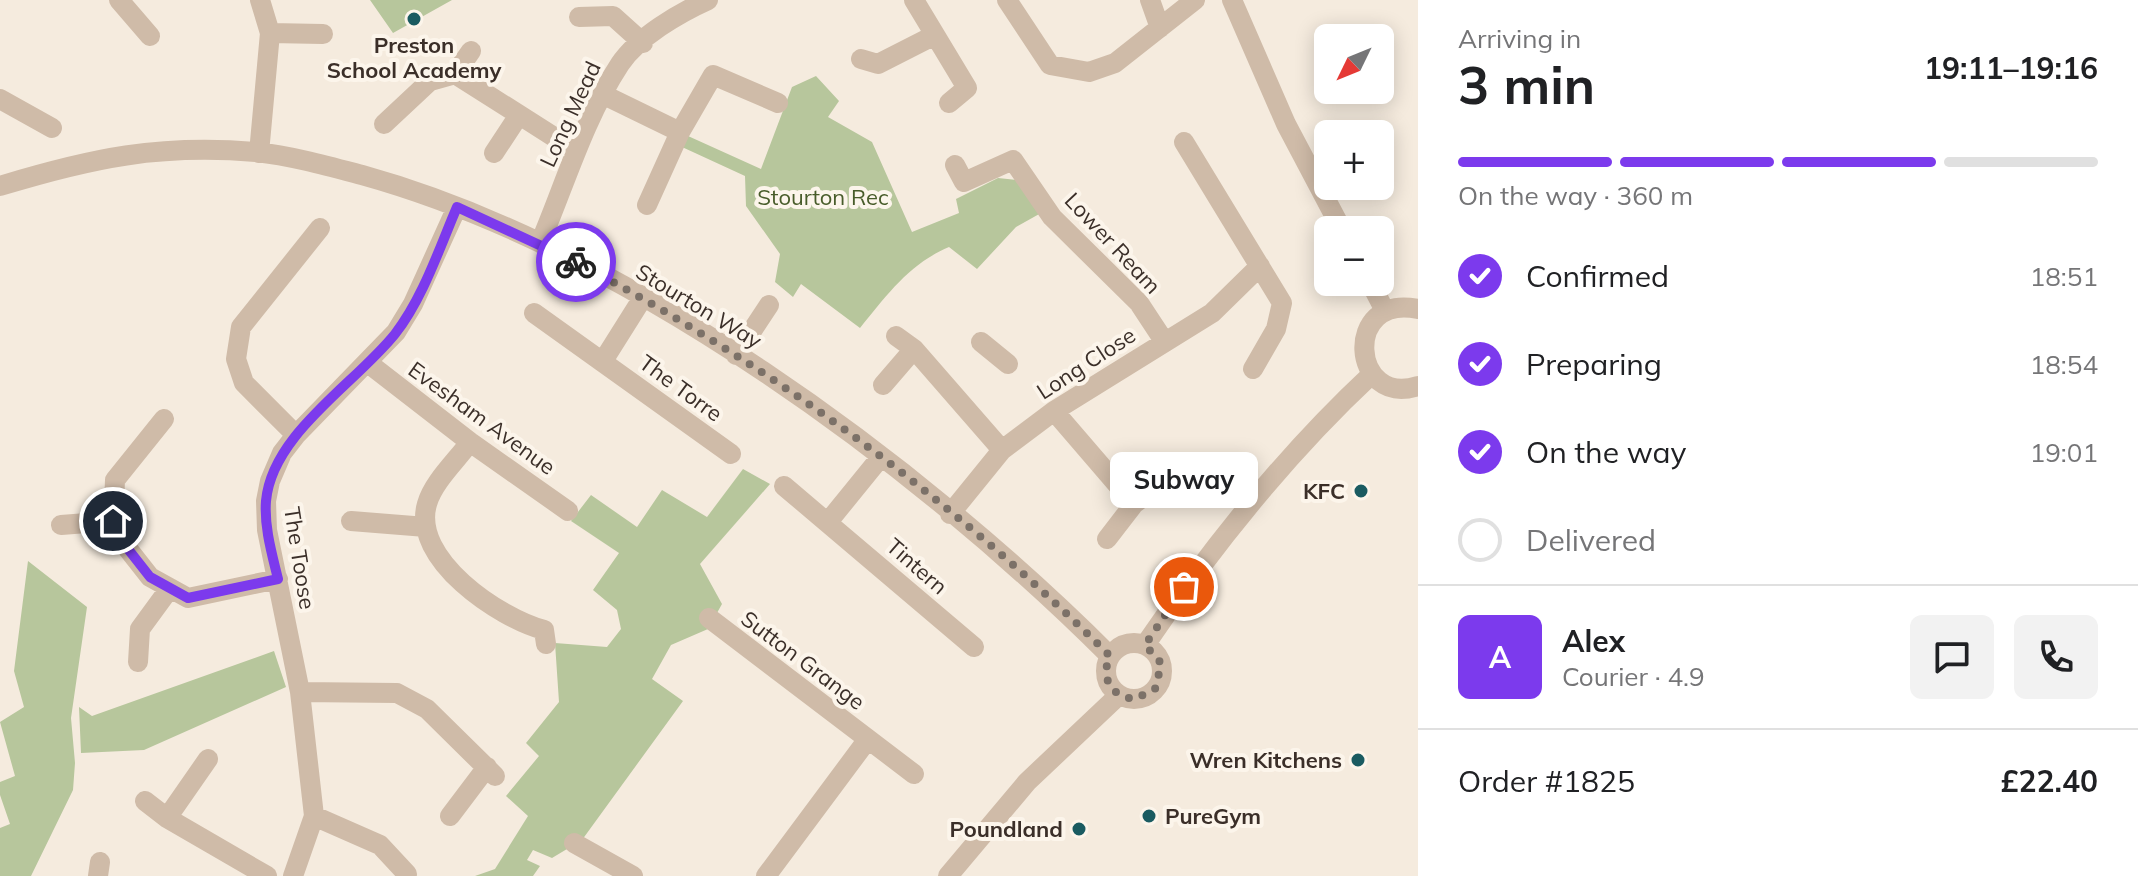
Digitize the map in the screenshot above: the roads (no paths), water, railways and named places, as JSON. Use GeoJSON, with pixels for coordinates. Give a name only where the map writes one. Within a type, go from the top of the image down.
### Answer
{"type":"FeatureCollection","features":[{"type":"Feature","properties":{"kind":"street"},"geometry":{"type":"LineString","coordinates":[[119,0],[150,36]]}},
{"type":"Feature","properties":{"kind":"street"},"geometry":{"type":"LineString","coordinates":[[259,153],[270,33],[260,0]]}},
{"type":"Feature","properties":{"kind":"street","name":"Long Mead"},"geometry":{"type":"LineString","coordinates":[[540,243],[576,151],[621,62],[674,15],[708,0]]}},
{"type":"Feature","properties":{"kind":"street"},"geometry":{"type":"LineString","coordinates":[[914,0],[970,88],[949,103]]}},
{"type":"Feature","properties":{"kind":"street"},"geometry":{"type":"LineString","coordinates":[[1150,0],[1160,28]]}},
{"type":"Feature","properties":{"kind":"street"},"geometry":{"type":"LineString","coordinates":[[1016,4],[1050,65],[1089,72],[1115,63],[1195,0]]}},
{"type":"Feature","properties":{"kind":"street"},"geometry":{"type":"LineString","coordinates":[[1232,0],[1286,124],[1335,216]]}},
{"type":"Feature","properties":{"kind":"street"},"geometry":{"type":"LineString","coordinates":[[579,17],[613,16],[643,43]]}},
{"type":"Feature","properties":{"kind":"street"},"geometry":{"type":"LineString","coordinates":[[270,33],[323,34]]}},
{"type":"Feature","properties":{"kind":"street"},"geometry":{"type":"LineString","coordinates":[[861,59],[878,64],[935,35]]}},
{"type":"Feature","properties":{"kind":"street"},"geometry":{"type":"LineString","coordinates":[[384,124],[430,81],[455,74],[471,51]]}},
{"type":"Feature","properties":{"kind":"street"},"geometry":{"type":"LineString","coordinates":[[455,74],[576,151]]}},
{"type":"Feature","properties":{"kind":"street"},"geometry":{"type":"LineString","coordinates":[[647,205],[680,132],[713,75],[778,103]]}},
{"type":"Feature","properties":{"kind":"street"},"geometry":{"type":"LineString","coordinates":[[604,95],[680,132]]}},
{"type":"Feature","properties":{"kind":"street"},"geometry":{"type":"LineString","coordinates":[[0,99],[52,128]]}},
{"type":"Feature","properties":{"kind":"street"},"geometry":{"type":"LineString","coordinates":[[494,153],[519,115]]}},
{"type":"Feature","properties":{"kind":"street"},"geometry":{"type":"LineString","coordinates":[[1184,142],[1282,303],[1276,329],[1253,369]]}},
{"type":"Feature","properties":{"kind":"street","name":"Stourton Way"},"geometry":{"type":"LineString","coordinates":[[0,186],[74,164],[149,150],[259,153],[347,171],[407,188],[457,207],[540,243],[736,355],[880,458],[1042,588],[1110,656]]}},
{"type":"Feature","properties":{"kind":"street","name":"Lower Ream"},"geometry":{"type":"LineString","coordinates":[[955,165],[964,182],[1013,160],[1052,217],[1139,303],[1164,341]]}},
{"type":"Feature","properties":{"kind":"street","name":"The Toose"},"geometry":{"type":"LineString","coordinates":[[293,876],[314,816],[300,692],[267,530],[266,501],[270,481],[282,453],[296,435],[396,332],[413,304],[457,207]]}},
{"type":"Feature","properties":{"kind":"street"},"geometry":{"type":"LineString","coordinates":[[296,435],[244,383],[236,359],[241,327],[320,228]]}},
{"type":"Feature","properties":{"kind":"street","name":"Long Close"},"geometry":{"type":"LineString","coordinates":[[950,514],[1002,450],[1054,411],[1212,313],[1260,266]]}},
{"type":"Feature","properties":{"kind":"street"},"geometry":{"type":"LineString","coordinates":[[1377,296],[1385,311]]}},
{"type":"Feature","properties":{"kind":"street","name":"The Torre"},"geometry":{"type":"LineString","coordinates":[[603,361],[642,299]]}},
{"type":"Feature","properties":{"kind":"street"},"geometry":{"type":"LineString","coordinates":[[736,355],[769,305]]}},
{"type":"Feature","properties":{"kind":"street"},"geometry":{"type":"LineString","coordinates":[[1418,309],[1407,307],[1385,311],[1368,328],[1363,351],[1372,374],[1396,388],[1418,386]]}},
{"type":"Feature","properties":{"kind":"street","name":"The Torre"},"geometry":{"type":"LineString","coordinates":[[534,313],[729,456]]}},
{"type":"Feature","properties":{"kind":"street"},"geometry":{"type":"LineString","coordinates":[[896,336],[914,349],[1002,450]]}},
{"type":"Feature","properties":{"kind":"street"},"geometry":{"type":"LineString","coordinates":[[981,342],[1008,364]]}},
{"type":"Feature","properties":{"kind":"street"},"geometry":{"type":"LineString","coordinates":[[883,385],[914,349]]}},
{"type":"Feature","properties":{"kind":"street","name":"Evesham Avenue"},"geometry":{"type":"LineString","coordinates":[[368,363],[470,442],[568,511]]}},
{"type":"Feature","properties":{"kind":"street"},"geometry":{"type":"LineString","coordinates":[[1145,645],[1184,587],[1312,431],[1372,374]]}},
{"type":"Feature","properties":{"kind":"street"},"geometry":{"type":"LineString","coordinates":[[1054,411],[1134,504]]}},
{"type":"Feature","properties":{"kind":"street"},"geometry":{"type":"LineString","coordinates":[[164,419],[115,480],[113,530],[150,577],[188,598],[278,579]]}},
{"type":"Feature","properties":{"kind":"street"},"geometry":{"type":"LineString","coordinates":[[470,442],[427,503],[426,535],[447,571],[523,624],[544,630],[546,644]]}},
{"type":"Feature","properties":{"kind":"street"},"geometry":{"type":"LineString","coordinates":[[828,522],[880,458]]}},
{"type":"Feature","properties":{"kind":"street"},"geometry":{"type":"LineString","coordinates":[[1107,539],[1134,504],[1171,475]]}},
{"type":"Feature","properties":{"kind":"street","name":"Tintern"},"geometry":{"type":"LineString","coordinates":[[784,487],[974,647]]}},
{"type":"Feature","properties":{"kind":"street"},"geometry":{"type":"LineString","coordinates":[[61,525],[113,521]]}},
{"type":"Feature","properties":{"kind":"street"},"geometry":{"type":"LineString","coordinates":[[351,521],[426,527]]}},
{"type":"Feature","properties":{"kind":"street"},"geometry":{"type":"LineString","coordinates":[[138,662],[140,629],[170,588]]}},
{"type":"Feature","properties":{"kind":"street","name":"Sutton Grange"},"geometry":{"type":"LineString","coordinates":[[709,618],[914,774]]}},
{"type":"Feature","properties":{"kind":"street"},"geometry":{"type":"LineString","coordinates":[[1129,643],[1145,645],[1161,663],[1160,680],[1143,697],[1119,695],[1105,673],[1110,656],[1129,643]]}},
{"type":"Feature","properties":{"kind":"street"},"geometry":{"type":"LineString","coordinates":[[300,692],[397,693],[427,709],[491,772],[450,816]]}},
{"type":"Feature","properties":{"kind":"street"},"geometry":{"type":"LineString","coordinates":[[948,876],[1027,782],[1119,695]]}},
{"type":"Feature","properties":{"kind":"street","name":"Sutton Grange"},"geometry":{"type":"LineString","coordinates":[[770,875],[868,739]]}},
{"type":"Feature","properties":{"kind":"street"},"geometry":{"type":"LineString","coordinates":[[167,818],[208,759]]}},
{"type":"Feature","properties":{"kind":"street"},"geometry":{"type":"LineString","coordinates":[[145,801],[167,818],[267,876]]}},
{"type":"Feature","properties":{"kind":"street"},"geometry":{"type":"LineString","coordinates":[[314,816],[380,845],[407,874]]}},
{"type":"Feature","properties":{"kind":"street"},"geometry":{"type":"LineString","coordinates":[[574,843],[590,862],[633,876]]}},
{"type":"Feature","properties":{"kind":"place","name":"Preston School Academy"},"geometry":{"type":"Point","coordinates":[414,19]}},
{"type":"Feature","properties":{"kind":"place","name":"KFC"},"geometry":{"type":"Point","coordinates":[1361,491]}},
{"type":"Feature","properties":{"kind":"place","name":"Subway"},"geometry":{"type":"Point","coordinates":[1184,587]}},
{"type":"Feature","properties":{"kind":"place","name":"Wren Kitchens"},"geometry":{"type":"Point","coordinates":[1358,760]}},
{"type":"Feature","properties":{"kind":"place","name":"PureGym"},"geometry":{"type":"Point","coordinates":[1149,816]}},
{"type":"Feature","properties":{"kind":"place","name":"Poundland"},"geometry":{"type":"Point","coordinates":[1079,829]}},
{"type":"Feature","properties":{"kind":"park label","name":"Stourton Rec"},"geometry":{"type":"Point","coordinates":[823,197]}}]}
